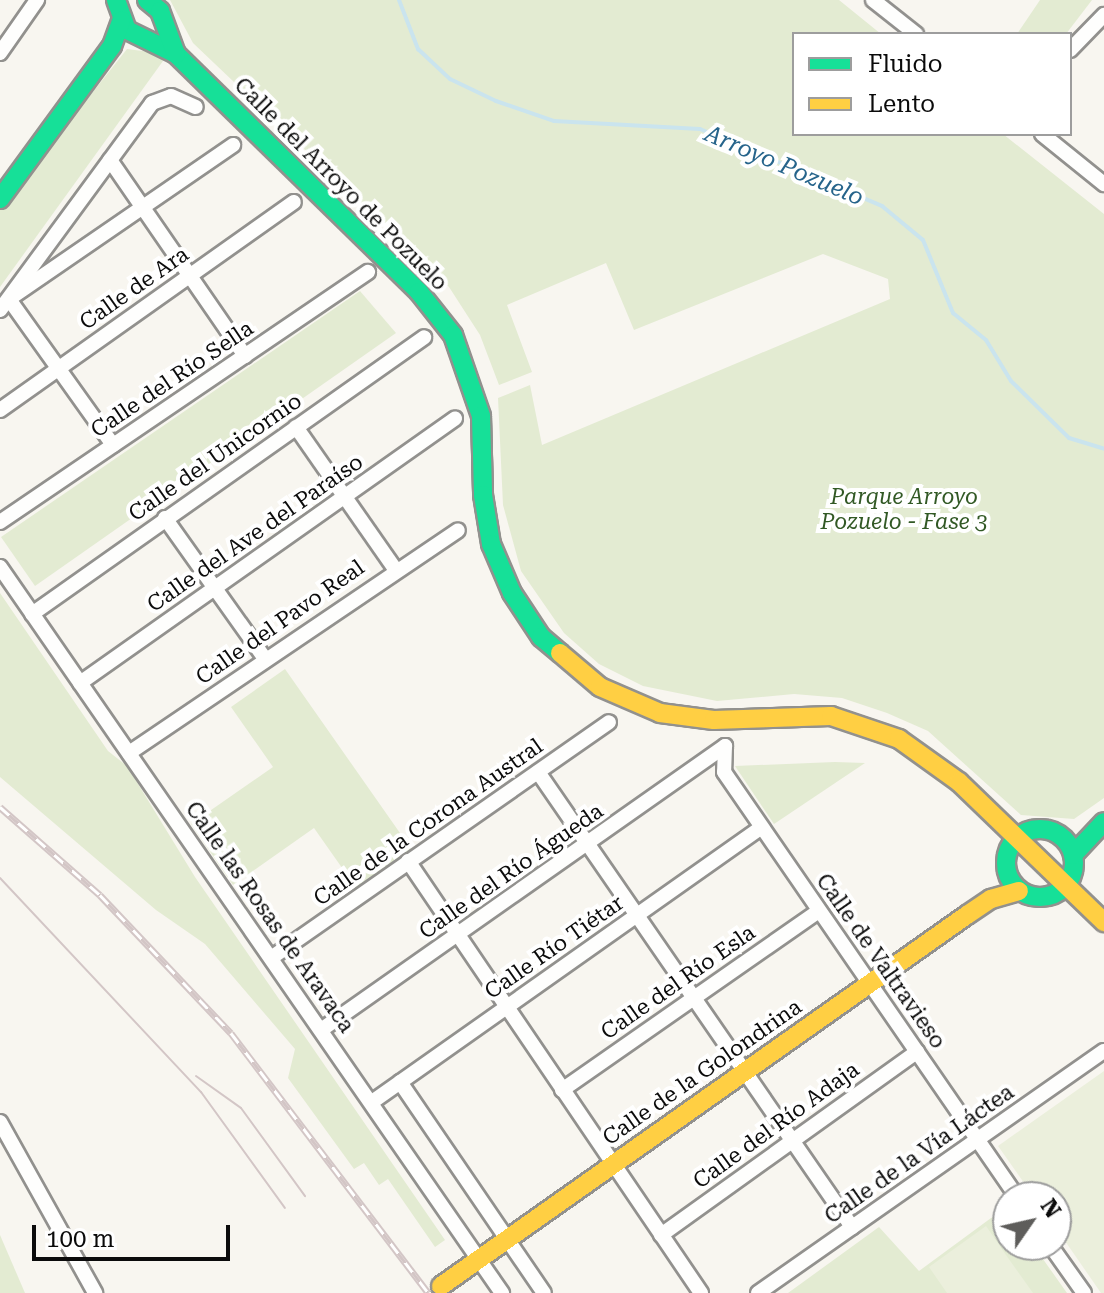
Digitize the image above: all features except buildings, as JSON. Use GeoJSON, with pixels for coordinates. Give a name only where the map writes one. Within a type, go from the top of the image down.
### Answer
{"type":"FeatureCollection","features":[{"type":"Feature","properties":{"kind":"main road"},"geometry":{"type":"LineString","coordinates":[[147,0],[160,11],[151,36]]}},
{"type":"Feature","properties":{"kind":"main road"},"geometry":{"type":"LineString","coordinates":[[121,7],[151,36]]}},
{"type":"Feature","properties":{"kind":"main road"},"geometry":{"type":"LineString","coordinates":[[0,199],[112,46],[121,7]]}},
{"type":"Feature","properties":{"kind":"main road"},"geometry":{"type":"LineString","coordinates":[[112,46],[151,36]]}},
{"type":"Feature","properties":{"kind":"main road","name":"Calle del Arroyo de Pozuelo"},"geometry":{"type":"LineString","coordinates":[[151,36],[176,54],[419,292],[453,335],[481,416],[483,495],[491,544],[512,593],[541,637],[600,687],[660,713],[714,720],[811,714],[876,729],[931,760],[1104,922]]}},
{"type":"Feature","properties":{"kind":"main road"},"geometry":{"type":"LineString","coordinates":[[1016,838],[1038,829],[1060,836],[1096,827]]}},
{"type":"Feature","properties":{"kind":"main road"},"geometry":{"type":"LineString","coordinates":[[1066,886],[1073,855],[1096,827]]}},
{"type":"Feature","properties":{"kind":"main road"},"geometry":{"type":"LineString","coordinates":[[1060,836],[1073,855]]}},
{"type":"Feature","properties":{"kind":"main road","name":"Calle de la Golondrina"},"geometry":{"type":"LineString","coordinates":[[991,899],[1007,874],[1007,854],[1016,838]]}},
{"type":"Feature","properties":{"kind":"main road"},"geometry":{"type":"LineString","coordinates":[[1007,874],[1019,891]]}},
{"type":"Feature","properties":{"kind":"main road","name":"Calle de la Golondrina"},"geometry":{"type":"LineString","coordinates":[[441,1286],[991,899],[1019,891],[1042,898],[1066,886]]}},
{"type":"Feature","properties":{"kind":"street"},"geometry":{"type":"LineString","coordinates":[[1,50],[37,0]]}},
{"type":"Feature","properties":{"kind":"street"},"geometry":{"type":"LineString","coordinates":[[873,0],[913,32]]}},
{"type":"Feature","properties":{"kind":"street"},"geometry":{"type":"LineString","coordinates":[[1072,48],[1104,15]]}},
{"type":"Feature","properties":{"kind":"street"},"geometry":{"type":"LineString","coordinates":[[5,305],[152,103],[171,96],[196,107]]}},
{"type":"Feature","properties":{"kind":"street"},"geometry":{"type":"LineString","coordinates":[[1044,136],[1104,184]]}},
{"type":"Feature","properties":{"kind":"street"},"geometry":{"type":"LineString","coordinates":[[5,305],[233,145]]}},
{"type":"Feature","properties":{"kind":"street"},"geometry":{"type":"LineString","coordinates":[[110,160],[245,356]]}},
{"type":"Feature","properties":{"kind":"street","name":"Calle de Ara"},"geometry":{"type":"LineString","coordinates":[[0,410],[294,202]]}},
{"type":"Feature","properties":{"kind":"street","name":"Calle del Río Sella"},"geometry":{"type":"LineString","coordinates":[[0,522],[368,272]]}},
{"type":"Feature","properties":{"kind":"street"},"geometry":{"type":"LineString","coordinates":[[5,305],[59,369],[113,445]]}},
{"type":"Feature","properties":{"kind":"street","name":"Calle del Unicornio"},"geometry":{"type":"LineString","coordinates":[[32,614],[424,337]]}},
{"type":"Feature","properties":{"kind":"street","name":"Calle del Ave del Paraíso"},"geometry":{"type":"LineString","coordinates":[[80,683],[455,418]]}},
{"type":"Feature","properties":{"kind":"street"},"geometry":{"type":"LineString","coordinates":[[296,427],[395,569]]}},
{"type":"Feature","properties":{"kind":"street"},"geometry":{"type":"LineString","coordinates":[[165,518],[266,660]]}},
{"type":"Feature","properties":{"kind":"street","name":"Calle del Pavo Real"},"geometry":{"type":"LineString","coordinates":[[129,753],[395,569],[458,530]]}},
{"type":"Feature","properties":{"kind":"street","name":"Calle las Rosas de Aravaca"},"geometry":{"type":"LineString","coordinates":[[0,567],[502,1293]]}},
{"type":"Feature","properties":{"kind":"street","name":"Calle de la Corona Austral"},"geometry":{"type":"LineString","coordinates":[[271,958],[609,722]]}},
{"type":"Feature","properties":{"kind":"street","name":"Calle de Valtravieso"},"geometry":{"type":"LineString","coordinates":[[725,746],[724,772],[1006,1181]]}},
{"type":"Feature","properties":{"kind":"street","name":"Calle del Río Águeda"},"geometry":{"type":"LineString","coordinates":[[321,1030],[725,746]]}},
{"type":"Feature","properties":{"kind":"street"},"geometry":{"type":"LineString","coordinates":[[538,772],[852,1227]]}},
{"type":"Feature","properties":{"kind":"street","name":"Calle Río Tiétar"},"geometry":{"type":"LineString","coordinates":[[372,1102],[761,828]]}},
{"type":"Feature","properties":{"kind":"street"},"geometry":{"type":"LineString","coordinates":[[408,861],[701,1293]]}},
{"type":"Feature","properties":{"kind":"street","name":"Calle del Río Esla"},"geometry":{"type":"LineString","coordinates":[[562,1090],[819,911]]}},
{"type":"Feature","properties":{"kind":"street","name":"Calle de la Vía Láctea"},"geometry":{"type":"LineString","coordinates":[[758,1293],[1104,1051]]}},
{"type":"Feature","properties":{"kind":"street","name":"Calle del Río Adaja"},"geometry":{"type":"LineString","coordinates":[[661,1235],[917,1052]]}},
{"type":"Feature","properties":{"kind":"street"},"geometry":{"type":"LineString","coordinates":[[400,1082],[544,1293]]}},
{"type":"Feature","properties":{"kind":"street"},"geometry":{"type":"LineString","coordinates":[[0,1122],[95,1293]]}},
{"type":"Feature","properties":{"kind":"street"},"geometry":{"type":"LineString","coordinates":[[1061,1261],[1084,1293]]}},
{"type":"Feature","properties":{"kind":"green space","name":"Parque Arroyo Pozuelo - Fase 3"},"geometry":{"type":"Polygon","coordinates":[[[170,0],[839,0],[879,32],[792,32],[792,136],[1006,136],[1104,214],[1104,798],[1074,819],[1021,815],[928,731],[887,713],[842,698],[794,694],[717,701],[643,686],[599,664],[564,633],[521,571],[503,505],[498,398],[530,385],[542,445],[890,299],[888,279],[823,254],[634,330],[606,263],[507,305],[532,372],[499,385],[480,335],[449,287],[193,43],[170,0]]]}},
{"type":"Feature","properties":{"kind":"green space"},"geometry":{"type":"Polygon","coordinates":[[[1040,0],[1092,0],[1068,32],[1018,32],[1040,0]]]}},
{"type":"Feature","properties":{"kind":"green space"},"geometry":{"type":"Polygon","coordinates":[[[127,49],[158,53],[163,61],[0,287],[0,209],[127,49]]]}},
{"type":"Feature","properties":{"kind":"green space"},"geometry":{"type":"Polygon","coordinates":[[[360,291],[396,333],[35,586],[1,537],[360,291]]]}},
{"type":"Feature","properties":{"kind":"green space"},"geometry":{"type":"Polygon","coordinates":[[[0,593],[108,751],[127,766],[195,877],[445,1240],[435,1247],[388,1179],[379,1185],[364,1163],[354,1169],[288,1078],[295,1049],[205,944],[156,910],[0,777],[0,593]]]}},
{"type":"Feature","properties":{"kind":"green space"},"geometry":{"type":"Polygon","coordinates":[[[285,669],[414,853],[359,892],[314,828],[233,885],[191,824],[273,767],[231,707],[285,669]]]}},
{"type":"Feature","properties":{"kind":"green space"},"geometry":{"type":"Polygon","coordinates":[[[865,763],[774,824],[735,766],[865,763]]]}},
{"type":"Feature","properties":{"kind":"green space"},"geometry":{"type":"Polygon","coordinates":[[[1104,1071],[1104,1293],[1072,1251],[1072,1181],[1023,1181],[998,1146],[1104,1071]]]}},
{"type":"Feature","properties":{"kind":"green space"},"geometry":{"type":"Polygon","coordinates":[[[992,1217],[992,1261],[1044,1261],[1067,1293],[788,1293],[879,1227],[919,1271],[992,1217]]]}},
{"type":"Feature","properties":{"kind":"green space"},"geometry":{"type":"Polygon","coordinates":[[[986,1226],[992,1235],[992,1261],[1011,1261],[1033,1293],[947,1293],[929,1267],[986,1226]]]}},
{"type":"Feature","properties":{"kind":"green space"},"geometry":{"type":"Polygon","coordinates":[[[0,1235],[25,1293],[0,1293],[0,1235]]]}},
{"type":"Feature","properties":{"kind":"waterway","name":"Arroyo Pozuelo"},"geometry":{"type":"LineString","coordinates":[[399,0],[418,49],[450,79],[496,101],[554,121],[700,129],[882,206],[923,240],[953,313],[986,340],[1011,381],[1069,438],[1104,449]]}},
{"type":"Feature","properties":{"kind":"tram line"},"geometry":{"type":"LineString","coordinates":[[0,878],[201,1092],[285,1208]]}},
{"type":"Feature","properties":{"kind":"tram line"},"geometry":{"type":"LineString","coordinates":[[196,1076],[241,1108],[305,1196]]}},
{"type":"Feature","properties":{"kind":"railway"},"geometry":{"type":"LineString","coordinates":[[0,807],[100,895],[231,1033],[428,1293]]}},
{"type":"Feature","properties":{"kind":"traffic: fast"},"geometry":{"type":"LineString","coordinates":[[116,0],[127,30],[176,54],[419,292],[453,335],[481,416],[483,495],[491,544],[512,593],[541,637],[560,653]]}},
{"type":"Feature","properties":{"kind":"traffic: fast"},"geometry":{"type":"LineString","coordinates":[[147,0],[160,11],[176,54]]}},
{"type":"Feature","properties":{"kind":"traffic: fast"},"geometry":{"type":"LineString","coordinates":[[0,199],[112,46],[121,21]]}},
{"type":"Feature","properties":{"kind":"traffic: fast"},"geometry":{"type":"LineString","coordinates":[[1073,855],[1104,822]]}},
{"type":"Feature","properties":{"kind":"traffic: fast"},"geometry":{"type":"LineString","coordinates":[[1033,829],[1047,829],[1059,834],[1069,844],[1074,863],[1069,882],[1059,892],[1047,897],[1033,897],[1021,892],[1011,882],[1006,870],[1006,856],[1011,844],[1021,834],[1033,829]]}},
{"type":"Feature","properties":{"kind":"traffic: slow"},"geometry":{"type":"LineString","coordinates":[[560,653],[600,687],[660,713],[714,720],[831,716],[899,739],[959,782],[1104,922]]}},
{"type":"Feature","properties":{"kind":"traffic: slow"},"geometry":{"type":"LineString","coordinates":[[441,1286],[967,915],[991,899],[1019,891]]}}]}
